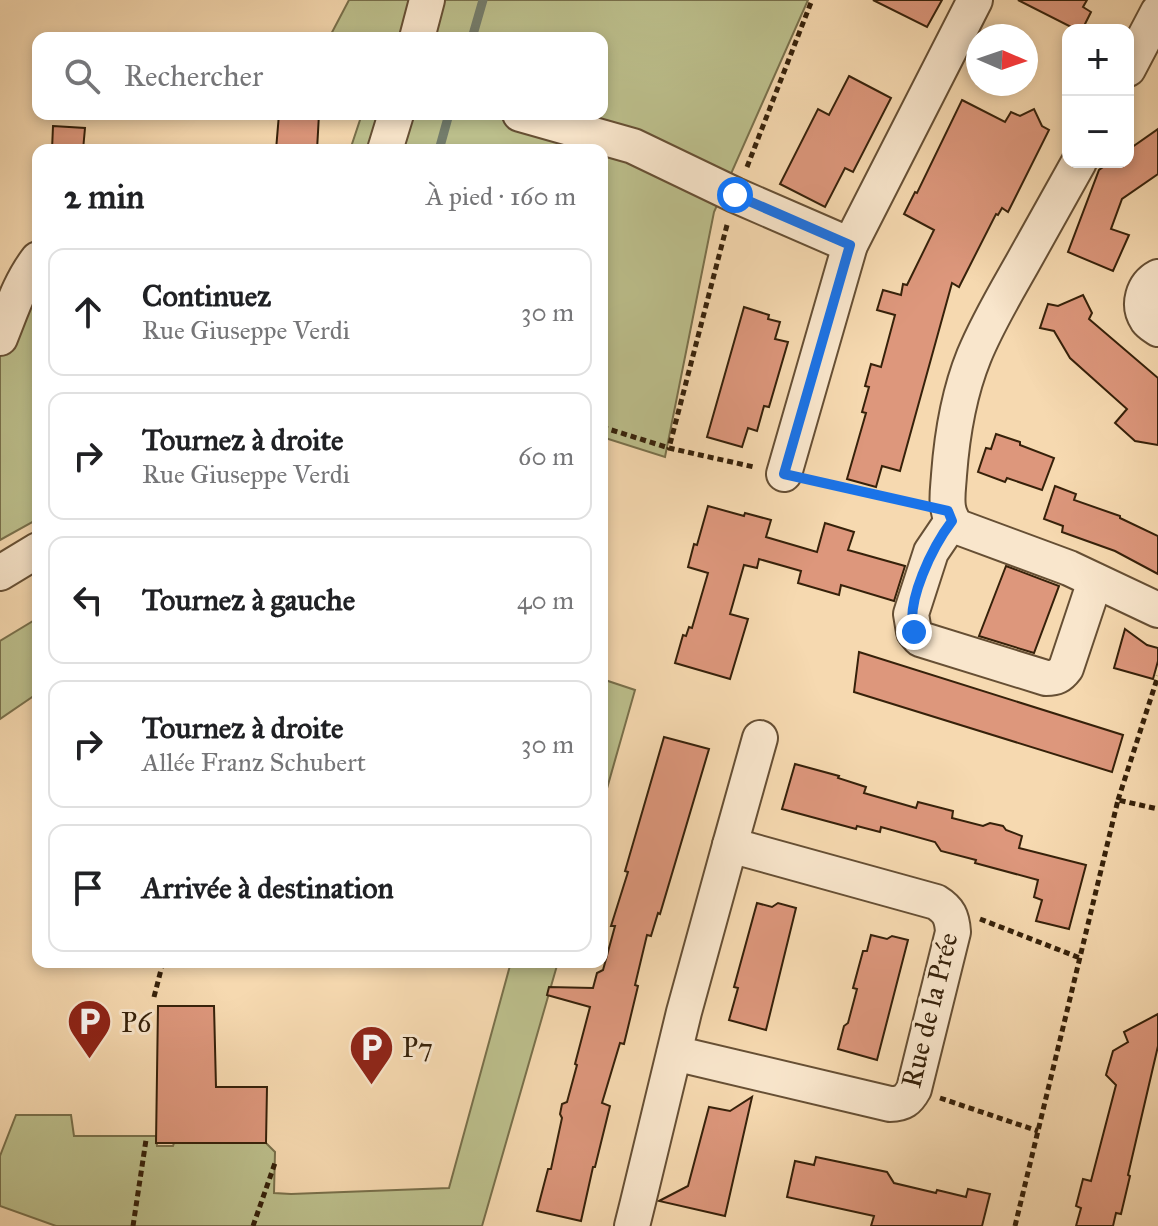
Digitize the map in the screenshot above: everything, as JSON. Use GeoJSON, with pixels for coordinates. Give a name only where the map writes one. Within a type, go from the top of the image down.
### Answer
{"type":"FeatureCollection","features":[{"type":"Feature","properties":{"kind":"street"},"geometry":{"type":"LineString","coordinates":[[419,32],[427,0]]}},
{"type":"Feature","properties":{"kind":"street"},"geometry":{"type":"LineString","coordinates":[[784,474],[850,245],[975,0]]}},
{"type":"Feature","properties":{"kind":"street"},"geometry":{"type":"LineString","coordinates":[[1134,58],[1158,12]]}},
{"type":"Feature","properties":{"kind":"street"},"geometry":{"type":"LineString","coordinates":[[387,144],[394,120]]}},
{"type":"Feature","properties":{"kind":"street"},"geometry":{"type":"LineString","coordinates":[[541,120],[633,146],[850,245]]}},
{"type":"Feature","properties":{"kind":"street"},"geometry":{"type":"LineString","coordinates":[[1076,168],[990,320],[973,357],[956,423],[950,462],[950,516],[931,552],[911,614],[914,632],[920,639],[1054,678],[1066,668],[1095,581]]}},
{"type":"Feature","properties":{"kind":"street"},"geometry":{"type":"LineString","coordinates":[[0,338],[32,267]]}},
{"type":"Feature","properties":{"kind":"street"},"geometry":{"type":"LineString","coordinates":[[1158,277],[1150,282],[1143,298],[1147,319],[1158,329]]}},
{"type":"Feature","properties":{"kind":"street"},"geometry":{"type":"LineString","coordinates":[[950,516],[958,527],[1069,568],[1158,610]]}},
{"type":"Feature","properties":{"kind":"street"},"geometry":{"type":"LineString","coordinates":[[0,573],[32,554]]}},
{"type":"Feature","properties":{"kind":"street"},"geometry":{"type":"LineString","coordinates":[[632,1226],[674,1053],[760,738]]}},
{"type":"Feature","properties":{"kind":"street","name":"Rue de la Prée"},"geometry":{"type":"LineString","coordinates":[[674,1053],[890,1104],[900,1104],[914,1089],[953,932],[946,908],[936,902],[730,845]]}},
{"type":"Feature","properties":{"kind":"path"},"geometry":{"type":"LineString","coordinates":[[669,448],[735,195],[812,0]]}},
{"type":"Feature","properties":{"kind":"path"},"geometry":{"type":"LineString","coordinates":[[608,429],[669,448],[950,516]]}},
{"type":"Feature","properties":{"kind":"path"},"geometry":{"type":"LineString","coordinates":[[1015,1226],[1118,800],[1158,676]]}},
{"type":"Feature","properties":{"kind":"path"},"geometry":{"type":"LineString","coordinates":[[1118,800],[1158,809]]}},
{"type":"Feature","properties":{"kind":"path"},"geometry":{"type":"LineString","coordinates":[[936,902],[1080,958]]}},
{"type":"Feature","properties":{"kind":"path"},"geometry":{"type":"LineString","coordinates":[[154,997],[161,968]]}},
{"type":"Feature","properties":{"kind":"path"},"geometry":{"type":"LineString","coordinates":[[914,1089],[1038,1131]]}},
{"type":"Feature","properties":{"kind":"path"},"geometry":{"type":"LineString","coordinates":[[133,1226],[146,1140]]}},
{"type":"Feature","properties":{"kind":"path"},"geometry":{"type":"LineString","coordinates":[[253,1226],[275,1163]]}},
{"type":"Feature","properties":{"kind":"green space"},"geometry":{"type":"Polygon","coordinates":[[[349,0],[808,0],[714,212],[665,457],[608,439],[608,144],[352,144],[360,120],[608,120],[608,32],[332,32],[349,0]]]}},
{"type":"Feature","properties":{"kind":"green space"},"geometry":{"type":"Polygon","coordinates":[[[32,286],[32,522],[0,540],[0,315],[32,286]]]}},
{"type":"Feature","properties":{"kind":"green space"},"geometry":{"type":"Polygon","coordinates":[[[32,622],[32,697],[0,719],[0,641],[32,622]]]}},
{"type":"Feature","properties":{"kind":"green space"},"geometry":{"type":"Polygon","coordinates":[[[608,681],[635,690],[608,785],[608,681]]]}},
{"type":"Feature","properties":{"kind":"green space"},"geometry":{"type":"Polygon","coordinates":[[[509,968],[556,968],[482,1226],[56,1226],[0,1206],[0,1156],[16,1115],[71,1115],[74,1136],[156,1136],[157,1146],[173,1146],[174,1143],[266,1143],[275,1152],[274,1193],[449,1188],[509,968]]]}},
{"type":"Feature","properties":{"kind":"building"},"geometry":{"type":"Polygon","coordinates":[[[873,0],[942,0],[927,27],[873,0]]]}},
{"type":"Feature","properties":{"kind":"building"},"geometry":{"type":"Polygon","coordinates":[[[1018,0],[1087,0],[1083,7],[1091,12],[1085,24],[1065,24],[1018,0]]]}},
{"type":"Feature","properties":{"kind":"building"},"geometry":{"type":"Polygon","coordinates":[[[849,76],[891,98],[853,172],[845,168],[825,207],[780,184],[818,109],[829,115],[849,76]]]}},
{"type":"Feature","properties":{"kind":"building"},"geometry":{"type":"Polygon","coordinates":[[[962,100],[1005,122],[1011,112],[1020,116],[1034,109],[1042,126],[1049,130],[1008,212],[1002,208],[996,214],[959,287],[952,283],[900,471],[882,466],[876,487],[847,479],[866,413],[862,412],[871,364],[881,367],[895,315],[877,310],[883,290],[901,295],[903,284],[907,285],[934,230],[904,214],[962,100]]]}},
{"type":"Feature","properties":{"kind":"building"},"geometry":{"type":"Polygon","coordinates":[[[278,120],[319,120],[317,144],[276,144],[278,120]]]}},
{"type":"Feature","properties":{"kind":"building"},"geometry":{"type":"Polygon","coordinates":[[[53,126],[85,128],[84,144],[52,144],[53,126]]]}},
{"type":"Feature","properties":{"kind":"building"},"geometry":{"type":"Polygon","coordinates":[[[1158,129],[1158,174],[1122,199],[1111,229],[1129,235],[1113,271],[1068,252],[1099,170],[1134,168],[1134,146],[1158,129]]]}},
{"type":"Feature","properties":{"kind":"building"},"geometry":{"type":"Polygon","coordinates":[[[1083,295],[1092,313],[1089,319],[1158,378],[1158,445],[1135,441],[1115,423],[1127,409],[1070,358],[1054,331],[1040,328],[1048,304],[1058,306],[1083,295]]]}},
{"type":"Feature","properties":{"kind":"building"},"geometry":{"type":"Polygon","coordinates":[[[744,307],[780,322],[775,339],[788,342],[769,407],[764,406],[757,431],[748,428],[742,447],[707,437],[744,307]]]}},
{"type":"Feature","properties":{"kind":"building"},"geometry":{"type":"Polygon","coordinates":[[[996,434],[1054,458],[1042,490],[978,472],[986,448],[991,449],[996,434]]]}},
{"type":"Feature","properties":{"kind":"building"},"geometry":{"type":"Polygon","coordinates":[[[1055,486],[1076,494],[1074,500],[1120,516],[1158,536],[1158,574],[1115,551],[1062,532],[1063,526],[1044,519],[1055,486]]]}},
{"type":"Feature","properties":{"kind":"building"},"geometry":{"type":"Polygon","coordinates":[[[708,506],[771,520],[766,537],[817,552],[825,523],[854,532],[848,550],[905,566],[894,601],[841,585],[839,595],[798,583],[801,571],[759,559],[757,568],[744,565],[730,614],[748,619],[730,679],[675,663],[683,635],[686,636],[689,627],[692,628],[708,573],[688,567],[708,506]]]}},
{"type":"Feature","properties":{"kind":"building"},"geometry":{"type":"Polygon","coordinates":[[[1006,566],[1059,586],[1034,653],[979,636],[1006,566]]]}},
{"type":"Feature","properties":{"kind":"building"},"geometry":{"type":"Polygon","coordinates":[[[1125,629],[1147,645],[1158,648],[1153,679],[1114,668],[1125,629]]]}},
{"type":"Feature","properties":{"kind":"building"},"geometry":{"type":"Polygon","coordinates":[[[859,652],[1123,735],[1112,772],[854,692],[859,652]]]}},
{"type":"Feature","properties":{"kind":"building"},"geometry":{"type":"Polygon","coordinates":[[[664,737],[709,749],[660,914],[651,936],[647,935],[624,1044],[620,1043],[602,1103],[610,1106],[581,1221],[537,1211],[548,1169],[551,1169],[562,1104],[567,1102],[590,1007],[547,995],[549,987],[593,988],[597,973],[608,968],[608,952],[615,926],[611,926],[628,872],[625,871],[664,737]]]}},
{"type":"Feature","properties":{"kind":"building"},"geometry":{"type":"Polygon","coordinates":[[[795,764],[866,787],[864,793],[916,808],[918,802],[953,811],[952,818],[983,826],[990,823],[1003,826],[1022,836],[1019,848],[1086,865],[1069,929],[1036,921],[1042,900],[1034,897],[1038,880],[975,863],[976,860],[941,851],[935,842],[881,827],[880,832],[857,826],[856,829],[782,809],[795,764]]]}},
{"type":"Feature","properties":{"kind":"building"},"geometry":{"type":"Polygon","coordinates":[[[757,903],[772,907],[778,903],[796,908],[766,1030],[729,1020],[738,988],[734,987],[757,903]]]}},
{"type":"Feature","properties":{"kind":"building"},"geometry":{"type":"Polygon","coordinates":[[[871,935],[908,940],[877,1060],[838,1049],[857,989],[853,988],[863,951],[867,951],[871,935]]]}},
{"type":"Feature","properties":{"kind":"building"},"geometry":{"type":"Polygon","coordinates":[[[158,1006],[214,1006],[216,1087],[267,1087],[266,1143],[156,1143],[158,1006]]]}},
{"type":"Feature","properties":{"kind":"building"},"geometry":{"type":"Polygon","coordinates":[[[1158,1014],[1158,1046],[1121,1214],[1116,1213],[1113,1226],[1076,1226],[1081,1208],[1076,1206],[1083,1179],[1091,1181],[1116,1085],[1106,1075],[1113,1051],[1128,1042],[1124,1032],[1158,1014]]]}},
{"type":"Feature","properties":{"kind":"building"},"geometry":{"type":"Polygon","coordinates":[[[752,1097],[725,1216],[659,1201],[688,1186],[709,1107],[730,1111],[752,1097]]]}},
{"type":"Feature","properties":{"kind":"building"},"geometry":{"type":"Polygon","coordinates":[[[816,1157],[887,1172],[894,1183],[936,1193],[937,1190],[966,1197],[968,1189],[990,1194],[982,1226],[871,1226],[874,1216],[787,1197],[795,1161],[814,1165],[816,1157]]]}},
{"type":"Feature","properties":{"kind":"waterway"},"geometry":{"type":"LineString","coordinates":[[474,32],[483,0]]}},
{"type":"Feature","properties":{"kind":"waterway"},"geometry":{"type":"LineString","coordinates":[[441,144],[447,120]]}},
{"type":"Feature","properties":{"kind":"place","name":"P6"},"geometry":{"type":"Point","coordinates":[90,1061]}},
{"type":"Feature","properties":{"kind":"place","name":"P7"},"geometry":{"type":"Point","coordinates":[371,1086]}},
{"type":"Feature","properties":{"kind":"route"},"geometry":{"type":"LineString","coordinates":[[735,195],[850,245],[784,474],[948,511],[952,521],[931,552],[911,614],[914,632]]}}]}
